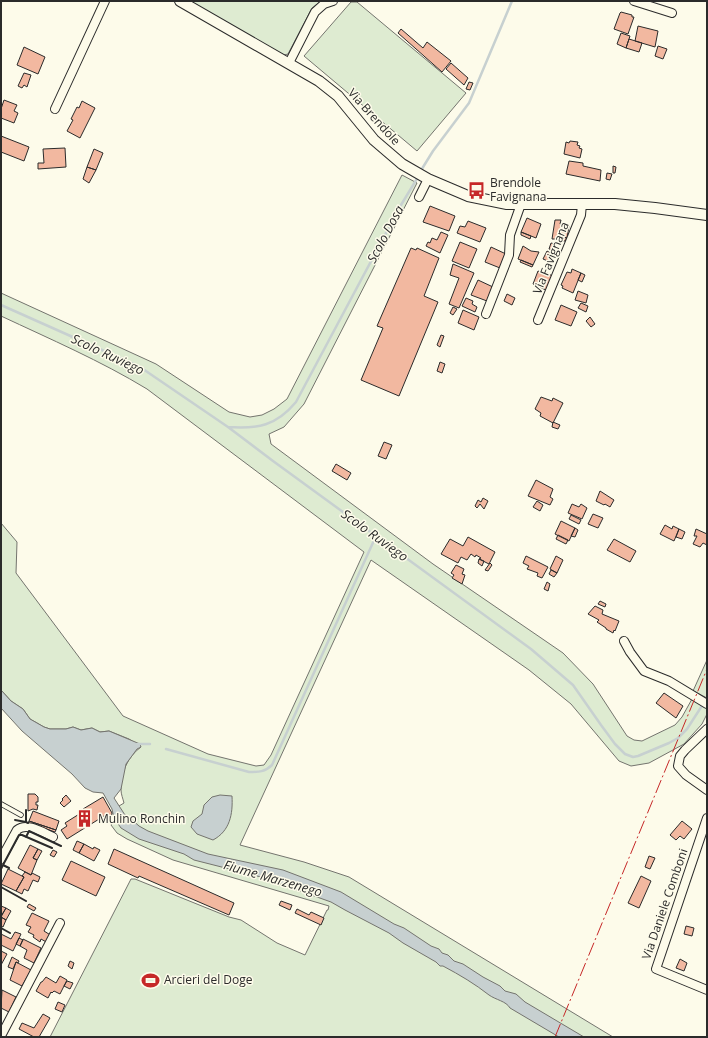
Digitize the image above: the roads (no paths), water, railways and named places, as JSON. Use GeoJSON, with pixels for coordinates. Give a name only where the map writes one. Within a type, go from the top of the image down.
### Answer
{"type":"FeatureCollection","features":[{"type":"Feature","properties":{"kind":"street"},"geometry":{"type":"LineString","coordinates":[[54,109],[105,1]]}},
{"type":"Feature","properties":{"kind":"street","name":"Via Brendole"},"geometry":{"type":"LineString","coordinates":[[180,1],[319,81],[338,96],[374,140],[402,164],[421,175],[468,196],[491,201],[521,204],[630,205],[707,215]]}},
{"type":"Feature","properties":{"kind":"street"},"geometry":{"type":"LineString","coordinates":[[289,64],[315,12],[324,4],[333,1]]}},
{"type":"Feature","properties":{"kind":"street"},"geometry":{"type":"LineString","coordinates":[[634,1],[672,13]]}},
{"type":"Feature","properties":{"kind":"street"},"geometry":{"type":"LineString","coordinates":[[419,197],[421,175]]}},
{"type":"Feature","properties":{"kind":"street"},"geometry":{"type":"LineString","coordinates":[[486,314],[509,255],[510,235],[521,204]]}},
{"type":"Feature","properties":{"kind":"street","name":"Via Favignana"},"geometry":{"type":"LineString","coordinates":[[538,320],[581,215],[582,204]]}},
{"type":"Feature","properties":{"kind":"street"},"geometry":{"type":"LineString","coordinates":[[624,641],[644,671],[669,681],[707,704]]}},
{"type":"Feature","properties":{"kind":"street"},"geometry":{"type":"LineString","coordinates":[[707,729],[684,750],[680,756],[678,766],[686,775],[707,790]]}},
{"type":"Feature","properties":{"kind":"street","name":"Via Daniele Comboni"},"geometry":{"type":"LineString","coordinates":[[707,818],[656,969],[707,990]]}},
{"type":"Feature","properties":{"kind":"street"},"geometry":{"type":"LineString","coordinates":[[1,859],[18,828],[29,827],[53,837]]}},
{"type":"Feature","properties":{"kind":"street"},"geometry":{"type":"LineString","coordinates":[[1,1036],[60,923]]}},
{"type":"Feature","properties":{"kind":"lane"},"geometry":{"type":"LineString","coordinates":[[1,804],[22,815]]}},
{"type":"Feature","properties":{"kind":"water","name":"Fiume Marzenego"},"geometry":{"type":"Polygon","coordinates":[[[1,690],[11,701],[23,709],[30,719],[44,727],[50,729],[66,729],[73,727],[81,730],[92,728],[100,732],[109,731],[140,744],[141,747],[137,749],[126,764],[121,789],[114,798],[125,815],[139,826],[148,831],[208,854],[283,870],[341,892],[394,924],[404,928],[431,946],[439,949],[442,953],[448,955],[454,961],[463,964],[500,986],[505,991],[516,994],[525,1002],[584,1037],[559,1037],[510,1008],[503,1002],[489,995],[461,976],[443,966],[440,966],[389,933],[331,902],[261,877],[194,860],[184,854],[139,839],[121,828],[114,818],[112,809],[103,793],[93,792],[85,788],[72,774],[22,731],[1,708],[1,690]]]}},
{"type":"Feature","properties":{"kind":"water"},"geometry":{"type":"Polygon","coordinates":[[[220,795],[232,796],[232,809],[227,827],[213,840],[197,834],[191,827],[193,821],[202,814],[204,805],[212,797],[220,795]]]}},
{"type":"Feature","properties":{"kind":"waterway","name":"Scolo Dosa"},"geometry":{"type":"LineString","coordinates":[[420,172],[433,151],[469,103],[512,1]]}},
{"type":"Feature","properties":{"kind":"waterway","name":"Scolo Dosa"},"geometry":{"type":"LineString","coordinates":[[228,427],[248,427],[266,424],[281,416],[296,402],[401,205],[418,177]]}},
{"type":"Feature","properties":{"kind":"waterway","name":"Scolo Ruviego"},"geometry":{"type":"LineString","coordinates":[[1,305],[140,367],[228,427],[531,649],[573,685],[615,744],[625,754],[633,757],[638,756],[678,738],[687,729],[707,698]]}},
{"type":"Feature","properties":{"kind":"waterway"},"geometry":{"type":"LineString","coordinates":[[166,749],[249,772],[262,771],[272,765],[376,536]]}},
{"type":"Feature","properties":{"kind":"waterway"},"geometry":{"type":"LineString","coordinates":[[137,744],[150,744]]}},
{"type":"Feature","properties":{"kind":"place","name":"Brendole Favignana"},"geometry":{"type":"Point","coordinates":[477,190]}},
{"type":"Feature","properties":{"kind":"place","name":"Mulino Ronchin"},"geometry":{"type":"Point","coordinates":[85,819]}},
{"type":"Feature","properties":{"kind":"place","name":"Arcieri del Doge"},"geometry":{"type":"Point","coordinates":[151,980]}}]}
